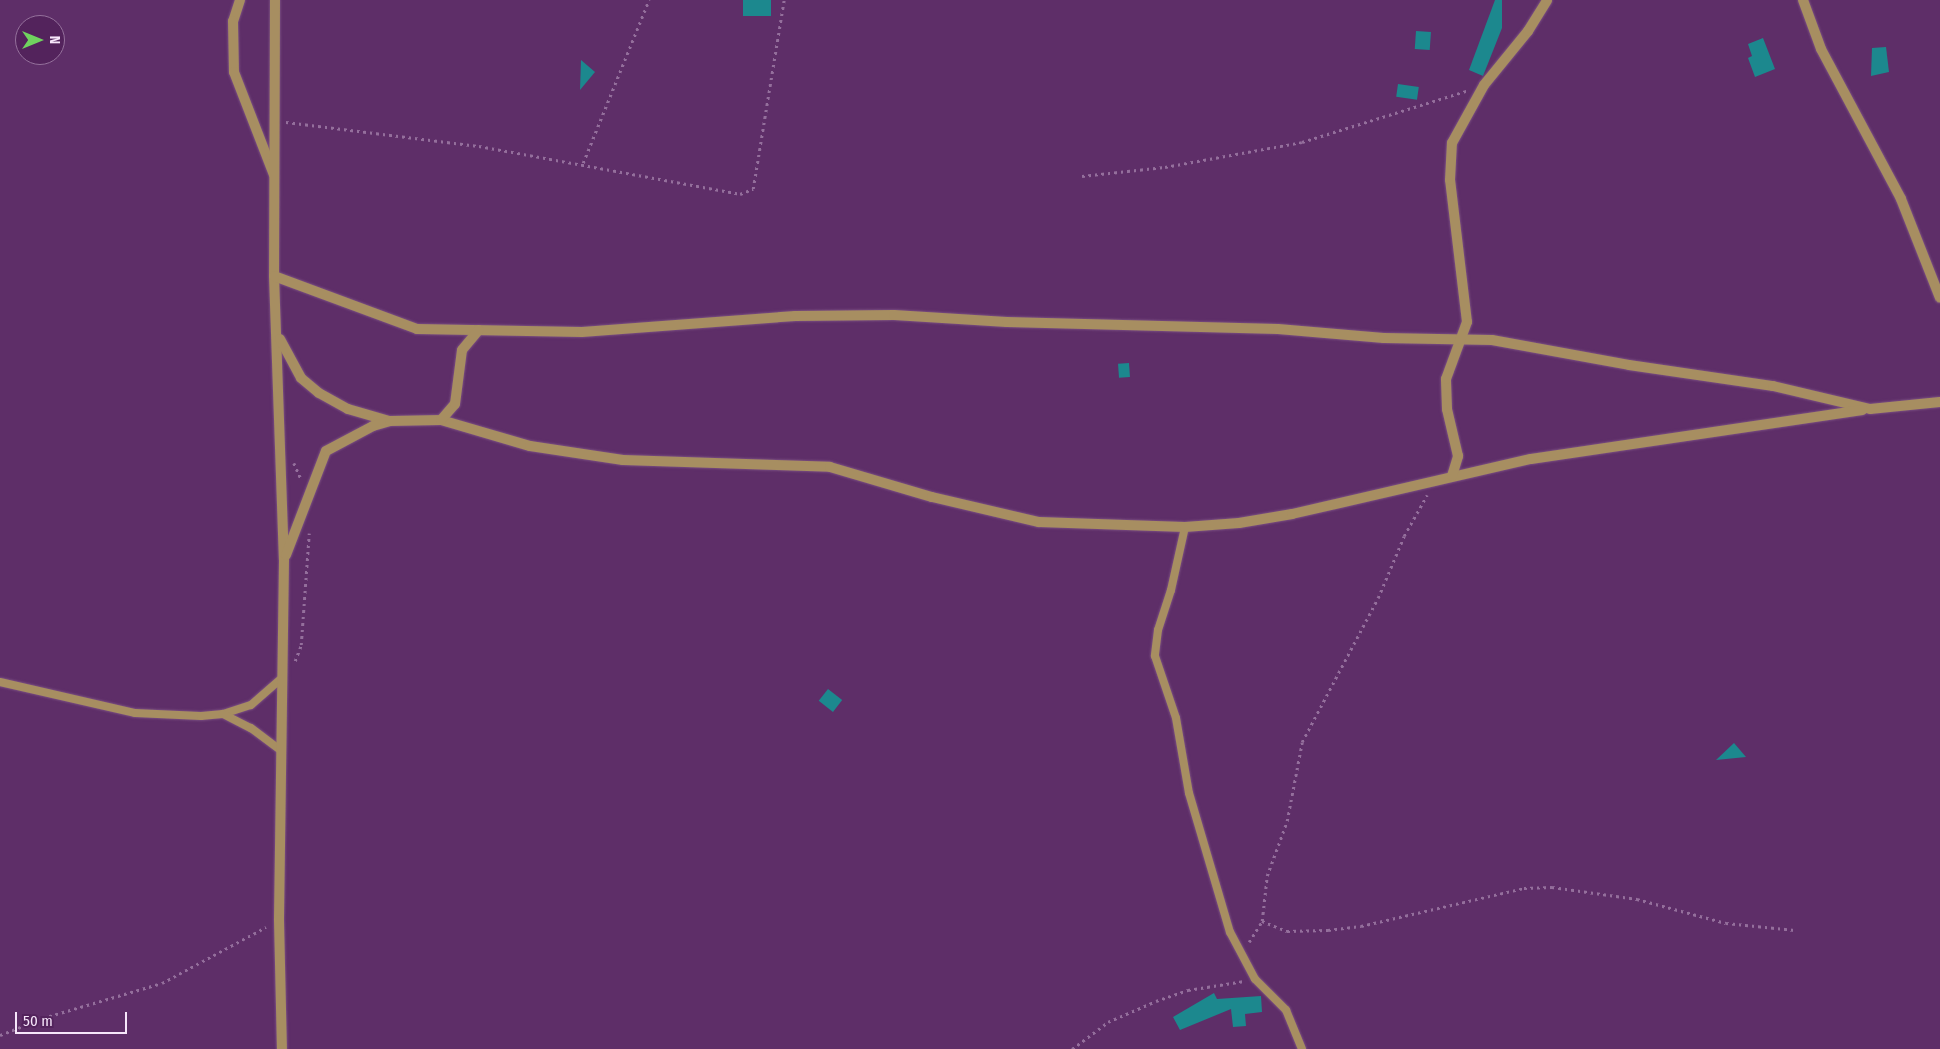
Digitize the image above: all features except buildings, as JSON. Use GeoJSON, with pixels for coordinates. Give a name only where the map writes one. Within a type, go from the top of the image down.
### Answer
{"type":"FeatureCollection","features":[{"type":"Feature","properties":{"kind":"street"},"geometry":{"type":"LineString","coordinates":[[240,0],[233,21],[234,72],[276,180]]}},
{"type":"Feature","properties":{"kind":"street"},"geometry":{"type":"LineString","coordinates":[[275,0],[276,180],[274,276],[284,560],[279,920],[282,1049]]}},
{"type":"Feature","properties":{"kind":"street"},"geometry":{"type":"LineString","coordinates":[[1452,476],[1458,456],[1447,409],[1446,379],[1467,322],[1450,180],[1452,143],[1484,85],[1528,31],[1547,0]]}},
{"type":"Feature","properties":{"kind":"street"},"geometry":{"type":"LineString","coordinates":[[1803,0],[1821,48],[1901,198],[1940,298]]}},
{"type":"Feature","properties":{"kind":"street"},"geometry":{"type":"LineString","coordinates":[[274,276],[417,329],[582,332],[794,316],[894,315],[1007,322],[1182,324],[1492,340],[1629,365],[1773,386],[1870,409]]}},
{"type":"Feature","properties":{"kind":"street"},"geometry":{"type":"LineString","coordinates":[[441,420],[455,404],[462,350],[479,330]]}},
{"type":"Feature","properties":{"kind":"street"},"geometry":{"type":"LineString","coordinates":[[277,334],[301,378],[319,393],[348,409],[390,421],[441,420],[530,446],[623,460],[830,467],[932,497],[1039,522],[1185,527],[1239,523],[1292,514],[1532,459],[1870,409],[1940,402]]}},
{"type":"Feature","properties":{"kind":"street"},"geometry":{"type":"LineString","coordinates":[[284,560],[326,451],[352,434],[390,421]]}},
{"type":"Feature","properties":{"kind":"lane"},"geometry":{"type":"LineString","coordinates":[[1185,527],[1171,590],[1158,630],[1155,656],[1176,718],[1188,793],[1221,903],[1240,954],[1256,979],[1286,1010],[1302,1049]]}},
{"type":"Feature","properties":{"kind":"lane"},"geometry":{"type":"LineString","coordinates":[[0,682],[135,713],[168,716],[223,714],[251,705],[282,678]]}},
{"type":"Feature","properties":{"kind":"lane"},"geometry":{"type":"LineString","coordinates":[[223,714],[252,728],[280,750]]}},
{"type":"Feature","properties":{"kind":"path"},"geometry":{"type":"LineString","coordinates":[[583,164],[649,0]]}},
{"type":"Feature","properties":{"kind":"path"},"geometry":{"type":"LineString","coordinates":[[275,120],[479,146],[740,194],[753,189],[784,0]]}},
{"type":"Feature","properties":{"kind":"path"},"geometry":{"type":"LineString","coordinates":[[1082,176],[1165,167],[1302,142],[1484,85]]}},
{"type":"Feature","properties":{"kind":"path"},"geometry":{"type":"LineString","coordinates":[[1240,954],[1262,921],[1267,876],[1287,822],[1302,742],[1378,598],[1416,511],[1437,480]]}},
{"type":"Feature","properties":{"kind":"path"},"geometry":{"type":"LineString","coordinates":[[282,678],[292,668],[301,645],[308,523]]}},
{"type":"Feature","properties":{"kind":"path"},"geometry":{"type":"LineString","coordinates":[[1262,921],[1287,931],[1328,930],[1361,926],[1524,888],[1552,887],[1636,899],[1726,923],[1795,930]]}},
{"type":"Feature","properties":{"kind":"path"},"geometry":{"type":"LineString","coordinates":[[0,1035],[43,1018],[162,983],[279,920]]}},
{"type":"Feature","properties":{"kind":"path"},"geometry":{"type":"LineString","coordinates":[[1072,1049],[1108,1022],[1156,1000],[1188,990],[1256,979]]}}]}
